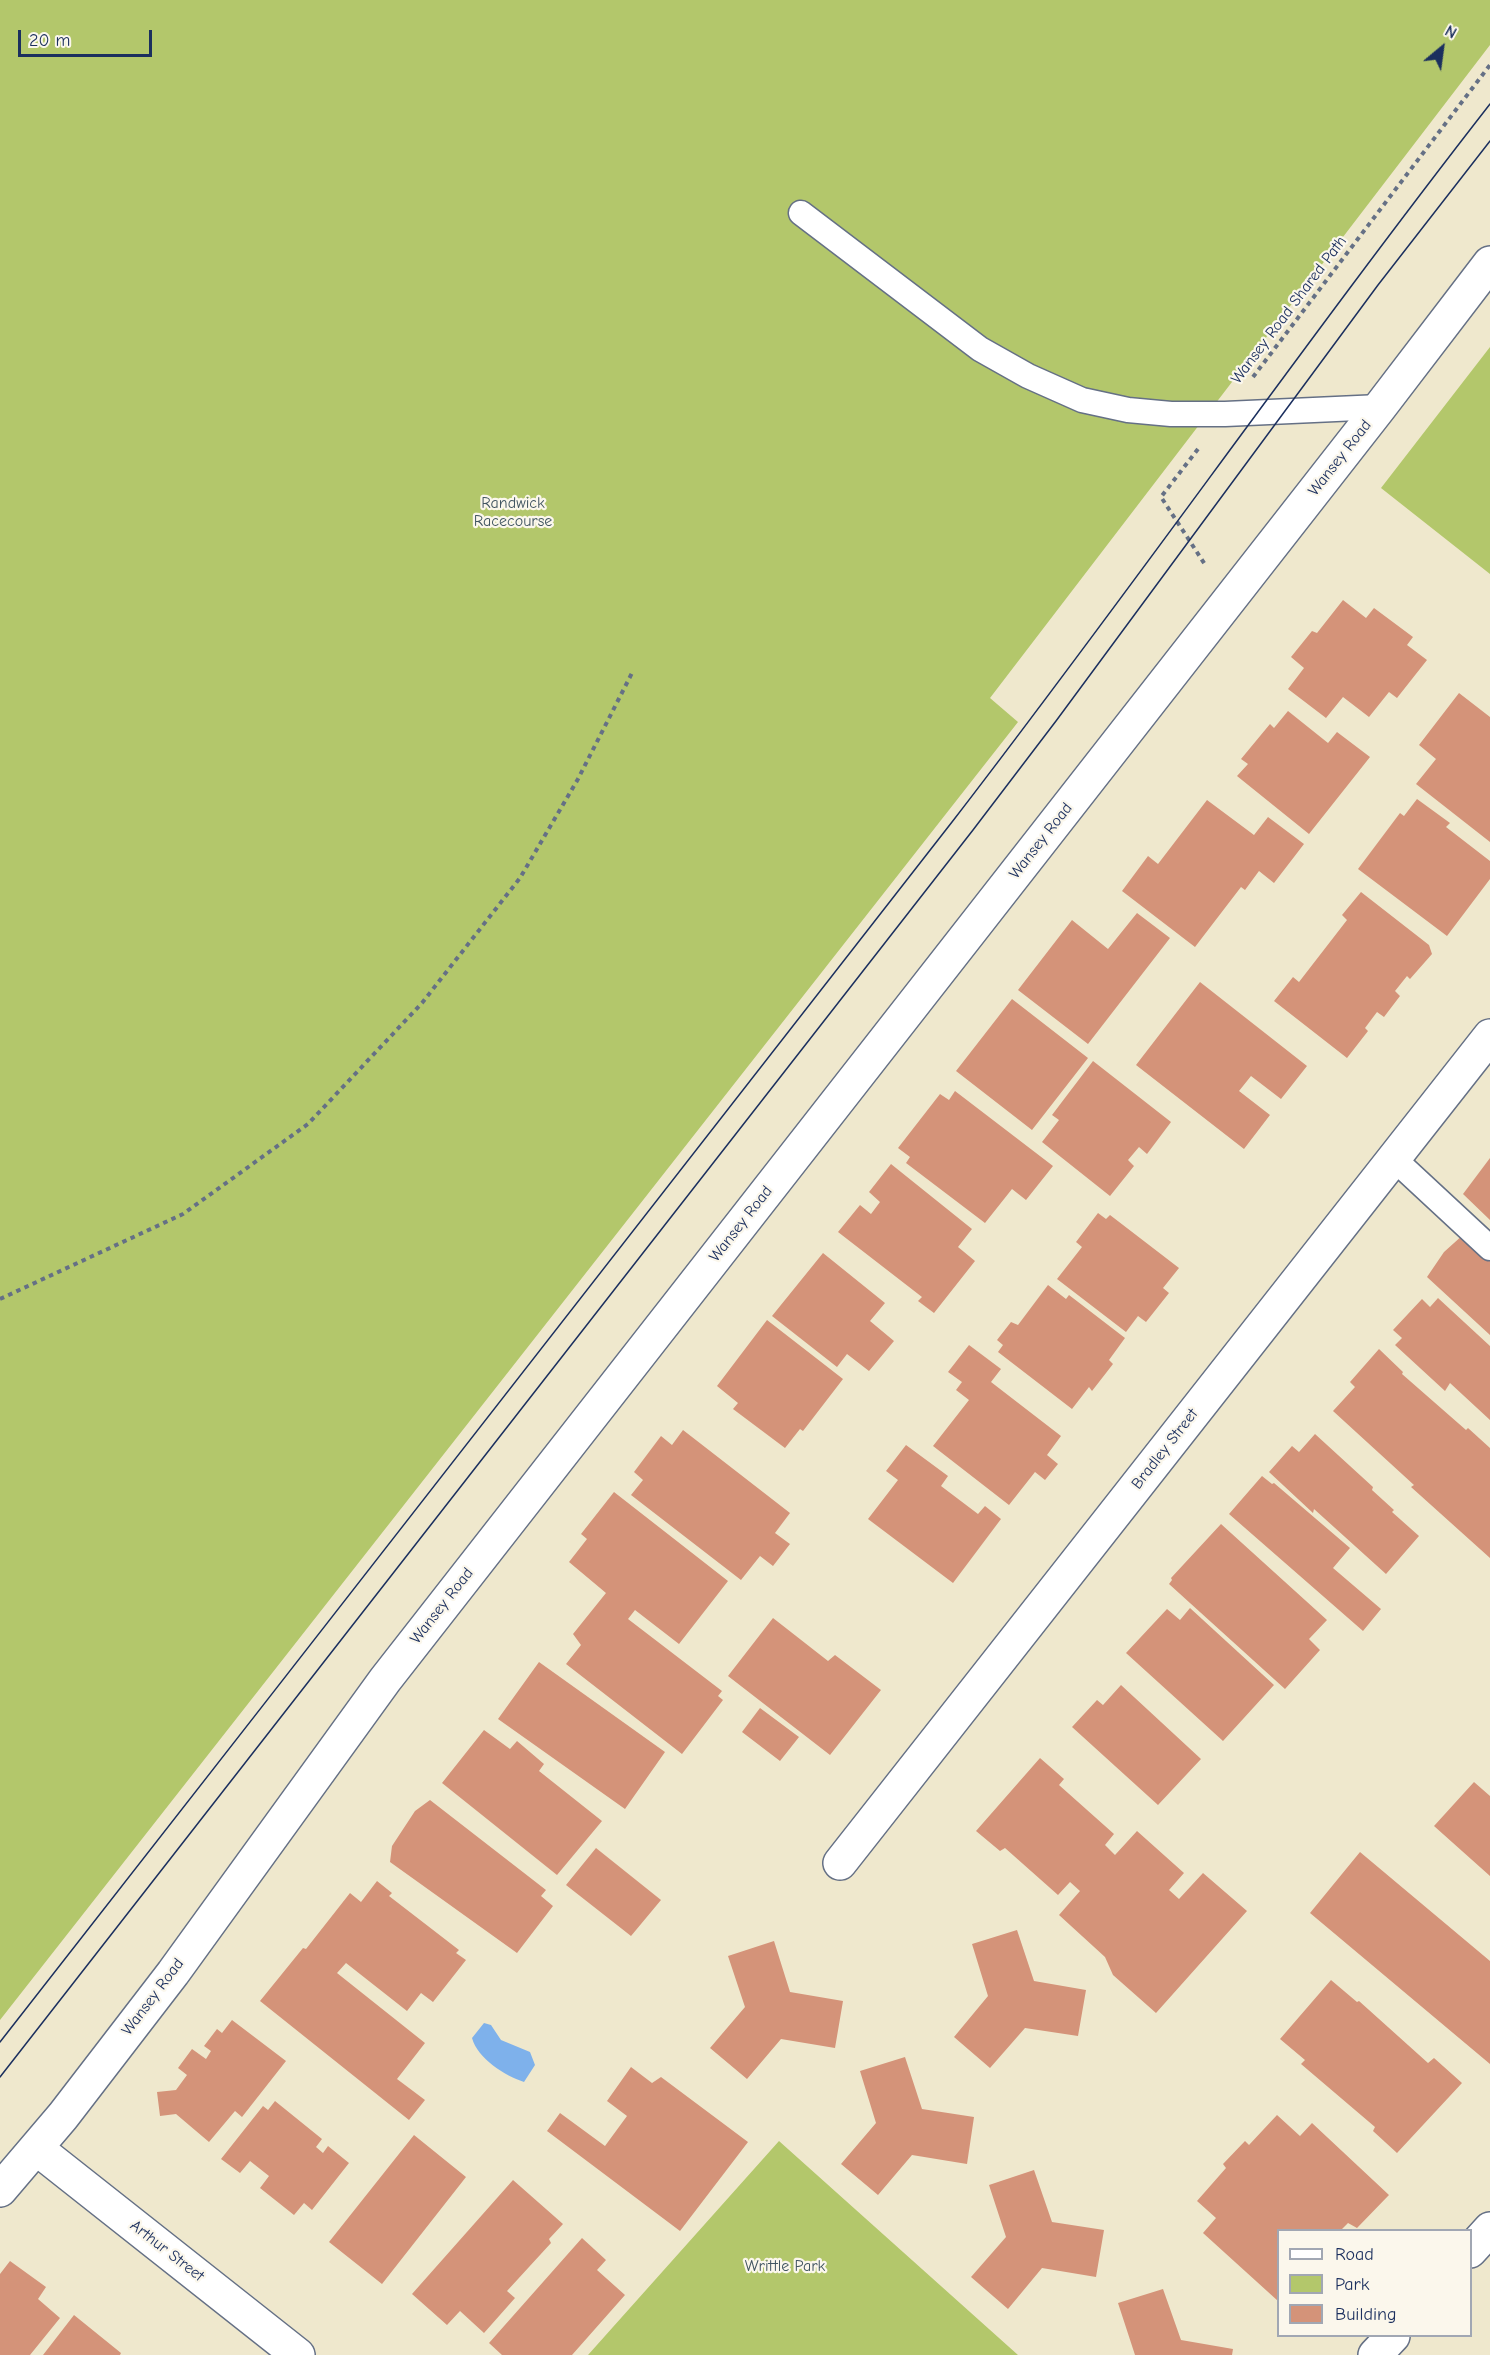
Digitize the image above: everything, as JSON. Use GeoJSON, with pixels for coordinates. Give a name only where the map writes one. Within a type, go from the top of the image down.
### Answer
{"type":"FeatureCollection","features":[{"type":"Feature","properties":{"kind":"street","name":"Wansey Road"},"geometry":{"type":"LineString","coordinates":[[0,2190],[36,2148],[173,1973],[385,1680],[1380,407],[1490,262]]}},
{"type":"Feature","properties":{"kind":"street","name":"Bradley Street"},"geometry":{"type":"LineString","coordinates":[[840,1863],[1490,1036]]}},
{"type":"Feature","properties":{"kind":"street","name":"Arthur Street"},"geometry":{"type":"LineString","coordinates":[[36,2148],[298,2355]]}},
{"type":"Feature","properties":{"kind":"street"},"geometry":{"type":"LineString","coordinates":[[1472,2249],[1490,2229]]}},
{"type":"Feature","properties":{"kind":"street"},"geometry":{"type":"LineString","coordinates":[[1375,2355],[1393,2337]]}},
{"type":"Feature","properties":{"kind":"lane"},"geometry":{"type":"LineString","coordinates":[[801,213],[980,349],[1028,376],[1082,400],[1128,410],[1171,414],[1225,414],[1380,407]]}},
{"type":"Feature","properties":{"kind":"lane"},"geometry":{"type":"LineString","coordinates":[[1393,1158],[1490,1248]]}},
{"type":"Feature","properties":{"kind":"path","name":"Wansey Road Shared Path"},"geometry":{"type":"LineString","coordinates":[[1211,574],[1161,497],[1490,65]]}},
{"type":"Feature","properties":{"kind":"path"},"geometry":{"type":"LineString","coordinates":[[0,1299],[183,1214],[308,1124],[422,1003],[520,878],[578,779],[633,671]]}},
{"type":"Feature","properties":{"kind":"green space","name":"Randwick Racecourse"},"geometry":{"type":"Polygon","coordinates":[[[0,0],[1490,0],[1490,45],[990,698],[1018,722],[0,2020],[0,0]]]}},
{"type":"Feature","properties":{"kind":"green space"},"geometry":{"type":"Polygon","coordinates":[[[1490,347],[1490,574],[1381,488],[1490,347]]]}},
{"type":"Feature","properties":{"kind":"green space","name":"Writtle Park"},"geometry":{"type":"Polygon","coordinates":[[[779,2141],[1018,2355],[588,2355],[779,2141]]]}},
{"type":"Feature","properties":{"kind":"water"},"geometry":{"type":"Polygon","coordinates":[[[484,2023],[491,2025],[501,2040],[530,2052],[535,2065],[524,2082],[500,2071],[475,2046],[472,2038],[484,2023]]]}},
{"type":"Feature","properties":{"kind":"building"},"geometry":{"type":"Polygon","coordinates":[[[1343,600],[1366,618],[1374,608],[1413,637],[1407,645],[1427,660],[1397,698],[1389,692],[1369,717],[1343,697],[1326,718],[1288,689],[1304,668],[1291,657],[1312,631],[1317,633],[1343,600]]]}},
{"type":"Feature","properties":{"kind":"building"},"geometry":{"type":"Polygon","coordinates":[[[1459,693],[1490,717],[1490,842],[1416,784],[1436,759],[1419,745],[1459,693]]]}},
{"type":"Feature","properties":{"kind":"building"},"geometry":{"type":"Polygon","coordinates":[[[1288,711],[1328,743],[1337,732],[1370,757],[1309,834],[1237,776],[1248,764],[1241,759],[1270,724],[1274,728],[1288,711]]]}},
{"type":"Feature","properties":{"kind":"building"},"geometry":{"type":"Polygon","coordinates":[[[1417,799],[1450,823],[1446,827],[1490,861],[1490,879],[1447,936],[1358,869],[1400,813],[1404,816],[1417,799]]]}},
{"type":"Feature","properties":{"kind":"building"},"geometry":{"type":"Polygon","coordinates":[[[1207,800],[1254,835],[1268,817],[1304,844],[1274,883],[1259,871],[1245,890],[1241,887],[1195,947],[1122,891],[1148,856],[1158,864],[1207,800]]]}},
{"type":"Feature","properties":{"kind":"building"},"geometry":{"type":"Polygon","coordinates":[[[1361,892],[1429,945],[1432,954],[1410,979],[1407,976],[1395,991],[1400,996],[1384,1017],[1377,1012],[1365,1028],[1368,1031],[1347,1058],[1274,1001],[1293,977],[1299,982],[1347,920],[1342,915],[1361,892]]]}},
{"type":"Feature","properties":{"kind":"building"},"geometry":{"type":"Polygon","coordinates":[[[1137,913],[1170,938],[1088,1044],[1018,990],[1072,920],[1108,949],[1137,913]]]}},
{"type":"Feature","properties":{"kind":"building"},"geometry":{"type":"Polygon","coordinates":[[[1200,982],[1307,1066],[1281,1099],[1251,1076],[1239,1091],[1270,1115],[1244,1149],[1136,1065],[1200,982]]]}},
{"type":"Feature","properties":{"kind":"building"},"geometry":{"type":"Polygon","coordinates":[[[1012,999],[1088,1058],[1032,1130],[956,1071],[1012,999]]]}},
{"type":"Feature","properties":{"kind":"building"},"geometry":{"type":"Polygon","coordinates":[[[1093,1061],[1171,1122],[1147,1154],[1139,1147],[1128,1160],[1134,1166],[1110,1196],[1042,1142],[1059,1120],[1052,1115],[1093,1061]]]}},
{"type":"Feature","properties":{"kind":"building"},"geometry":{"type":"Polygon","coordinates":[[[955,1091],[1053,1166],[1026,1200],[1012,1189],[985,1223],[906,1163],[910,1157],[898,1148],[940,1094],[949,1100],[955,1091]]]}},
{"type":"Feature","properties":{"kind":"building"},"geometry":{"type":"Polygon","coordinates":[[[1490,1158],[1490,1220],[1463,1194],[1490,1158]]]}},
{"type":"Feature","properties":{"kind":"building"},"geometry":{"type":"Polygon","coordinates":[[[891,1164],[972,1229],[958,1247],[975,1261],[934,1313],[918,1301],[922,1297],[838,1232],[860,1205],[871,1214],[880,1202],[869,1192],[891,1164]]]}},
{"type":"Feature","properties":{"kind":"building"},"geometry":{"type":"Polygon","coordinates":[[[1098,1213],[1106,1219],[1110,1215],[1179,1268],[1163,1288],[1169,1293],[1146,1322],[1138,1316],[1126,1332],[1057,1279],[1082,1247],[1076,1242],[1098,1213]]]}},
{"type":"Feature","properties":{"kind":"building"},"geometry":{"type":"Polygon","coordinates":[[[1464,1234],[1490,1259],[1490,1335],[1427,1277],[1444,1252],[1464,1234]]]}},
{"type":"Feature","properties":{"kind":"building"},"geometry":{"type":"Polygon","coordinates":[[[823,1253],[885,1303],[870,1321],[894,1341],[869,1371],[847,1354],[837,1367],[772,1316],[823,1253]]]}},
{"type":"Feature","properties":{"kind":"building"},"geometry":{"type":"Polygon","coordinates":[[[1048,1285],[1066,1299],[1069,1295],[1125,1338],[1109,1360],[1113,1364],[1092,1391],[1089,1387],[1072,1409],[998,1352],[1003,1345],[997,1340],[1011,1322],[1018,1325],[1048,1285]]]}},
{"type":"Feature","properties":{"kind":"building"},"geometry":{"type":"Polygon","coordinates":[[[1438,1298],[1490,1346],[1490,1420],[1450,1383],[1445,1391],[1395,1345],[1402,1338],[1393,1330],[1422,1299],[1430,1307],[1438,1298]]]}},
{"type":"Feature","properties":{"kind":"building"},"geometry":{"type":"Polygon","coordinates":[[[767,1320],[843,1379],[803,1431],[800,1429],[785,1448],[733,1409],[738,1403],[717,1386],[767,1320]]]}},
{"type":"Feature","properties":{"kind":"building"},"geometry":{"type":"Polygon","coordinates":[[[969,1345],[1001,1369],[991,1382],[1061,1436],[1047,1455],[1058,1464],[1045,1480],[1035,1472],[1009,1505],[933,1446],[969,1400],[956,1390],[962,1382],[948,1372],[969,1345]]]}},
{"type":"Feature","properties":{"kind":"building"},"geometry":{"type":"Polygon","coordinates":[[[1379,1349],[1403,1372],[1402,1374],[1490,1448],[1490,1558],[1411,1487],[1414,1485],[1333,1411],[1355,1387],[1350,1382],[1379,1349]]]}},
{"type":"Feature","properties":{"kind":"building"},"geometry":{"type":"Polygon","coordinates":[[[683,1430],[790,1513],[775,1533],[790,1544],[773,1566],[760,1556],[741,1580],[631,1495],[643,1480],[634,1472],[661,1436],[672,1445],[683,1430]]]}},
{"type":"Feature","properties":{"kind":"building"},"geometry":{"type":"Polygon","coordinates":[[[1315,1434],[1373,1487],[1372,1490],[1394,1510],[1392,1512],[1419,1536],[1386,1574],[1314,1509],[1313,1513],[1269,1472],[1292,1446],[1299,1452],[1315,1434]]]}},
{"type":"Feature","properties":{"kind":"building"},"geometry":{"type":"Polygon","coordinates":[[[906,1445],[948,1476],[941,1486],[978,1514],[985,1506],[1001,1519],[953,1583],[868,1519],[898,1480],[886,1471],[906,1445]]]}},
{"type":"Feature","properties":{"kind":"building"},"geometry":{"type":"Polygon","coordinates":[[[1262,1476],[1272,1484],[1274,1483],[1350,1548],[1333,1568],[1381,1609],[1363,1631],[1229,1514],[1262,1476]]]}},
{"type":"Feature","properties":{"kind":"building"},"geometry":{"type":"Polygon","coordinates":[[[614,1492],[728,1581],[679,1644],[635,1610],[628,1619],[722,1691],[718,1696],[723,1700],[682,1754],[566,1664],[581,1645],[573,1634],[606,1593],[569,1562],[587,1539],[581,1534],[614,1492]]]}},
{"type":"Feature","properties":{"kind":"building"},"geometry":{"type":"Polygon","coordinates":[[[1221,1524],[1327,1620],[1309,1639],[1320,1650],[1285,1689],[1169,1584],[1171,1578],[1221,1524]]]}},
{"type":"Feature","properties":{"kind":"building"},"geometry":{"type":"Polygon","coordinates":[[[1190,1608],[1274,1685],[1223,1741],[1126,1653],[1167,1609],[1180,1620],[1190,1608]]]}},
{"type":"Feature","properties":{"kind":"building"},"geometry":{"type":"Polygon","coordinates":[[[773,1618],[828,1661],[835,1655],[881,1690],[830,1755],[728,1676],[773,1618]]]}},
{"type":"Feature","properties":{"kind":"building"},"geometry":{"type":"Polygon","coordinates":[[[539,1662],[665,1752],[625,1809],[498,1719],[539,1662]]]}},
{"type":"Feature","properties":{"kind":"building"},"geometry":{"type":"Polygon","coordinates":[[[1121,1685],[1201,1759],[1158,1805],[1072,1727],[1097,1700],[1103,1705],[1121,1685]]]}},
{"type":"Feature","properties":{"kind":"building"},"geometry":{"type":"Polygon","coordinates":[[[760,1708],[799,1737],[780,1761],[742,1732],[760,1708]]]}},
{"type":"Feature","properties":{"kind":"building"},"geometry":{"type":"Polygon","coordinates":[[[484,1730],[510,1749],[517,1741],[544,1764],[539,1771],[602,1821],[557,1875],[442,1783],[484,1730]]]}},
{"type":"Feature","properties":{"kind":"building"},"geometry":{"type":"Polygon","coordinates":[[[1040,1758],[1064,1779],[1059,1785],[1114,1834],[1105,1845],[1115,1855],[1137,1831],[1184,1873],[1169,1890],[1179,1899],[1203,1873],[1247,1911],[1156,2013],[1113,1975],[1105,1957],[1059,1915],[1080,1891],[1070,1882],[1058,1895],[1005,1848],[1000,1851],[976,1831],[1040,1758]]]}},
{"type":"Feature","properties":{"kind":"building"},"geometry":{"type":"Polygon","coordinates":[[[1474,1782],[1490,1796],[1490,1876],[1434,1826],[1474,1782]]]}},
{"type":"Feature","properties":{"kind":"building"},"geometry":{"type":"Polygon","coordinates":[[[430,1800],[546,1890],[541,1896],[553,1906],[517,1953],[390,1862],[392,1846],[415,1811],[430,1800]]]}},
{"type":"Feature","properties":{"kind":"building"},"geometry":{"type":"Polygon","coordinates":[[[596,1848],[661,1900],[631,1936],[566,1885],[596,1848]]]}},
{"type":"Feature","properties":{"kind":"building"},"geometry":{"type":"Polygon","coordinates":[[[1360,1852],[1490,1961],[1490,2064],[1310,1913],[1360,1852]]]}},
{"type":"Feature","properties":{"kind":"building"},"geometry":{"type":"Polygon","coordinates":[[[377,1881],[392,1893],[389,1896],[459,1950],[456,1953],[466,1960],[433,2002],[421,1993],[407,2011],[346,1963],[337,1973],[425,2043],[397,2079],[425,2100],[409,2120],[260,2001],[303,1948],[306,1949],[350,1893],[361,1902],[377,1881]]]}},
{"type":"Feature","properties":{"kind":"building"},"geometry":{"type":"Polygon","coordinates":[[[1017,1930],[1034,1981],[1086,1990],[1078,2036],[1025,2028],[990,2068],[954,2037],[988,1996],[972,1944],[1017,1930]]]}},
{"type":"Feature","properties":{"kind":"building"},"geometry":{"type":"Polygon","coordinates":[[[774,1941],[790,1992],[843,2001],[835,2048],[781,2039],[747,2079],[710,2048],[745,2007],[728,1956],[774,1941]]]}},
{"type":"Feature","properties":{"kind":"building"},"geometry":{"type":"Polygon","coordinates":[[[1331,1980],[1357,2002],[1359,2001],[1428,2063],[1434,2058],[1462,2083],[1397,2153],[1373,2131],[1375,2127],[1301,2064],[1305,2060],[1280,2039],[1331,1980]]]}},
{"type":"Feature","properties":{"kind":"building"},"geometry":{"type":"Polygon","coordinates":[[[232,2020],[286,2061],[242,2117],[235,2111],[209,2142],[176,2114],[160,2116],[157,2092],[176,2090],[187,2075],[178,2068],[192,2049],[206,2059],[211,2051],[204,2046],[217,2029],[222,2033],[232,2020]]]}},
{"type":"Feature","properties":{"kind":"building"},"geometry":{"type":"Polygon","coordinates":[[[905,2057],[922,2109],[974,2117],[967,2164],[912,2155],[878,2195],[841,2164],[876,2123],[860,2071],[905,2057]]]}},
{"type":"Feature","properties":{"kind":"building"},"geometry":{"type":"Polygon","coordinates":[[[631,2067],[652,2083],[661,2077],[748,2142],[680,2231],[547,2131],[560,2113],[605,2146],[627,2116],[607,2101],[631,2067]]]}},
{"type":"Feature","properties":{"kind":"building"},"geometry":{"type":"Polygon","coordinates":[[[275,2101],[322,2139],[316,2147],[323,2153],[328,2146],[349,2163],[312,2210],[304,2203],[294,2215],[260,2188],[269,2176],[250,2161],[240,2173],[221,2159],[263,2106],[268,2110],[275,2101]]]}},
{"type":"Feature","properties":{"kind":"building"},"geometry":{"type":"Polygon","coordinates":[[[1277,2115],[1300,2136],[1312,2123],[1389,2195],[1357,2228],[1348,2223],[1342,2229],[1277,2229],[1277,2300],[1203,2233],[1216,2218],[1197,2201],[1226,2168],[1223,2164],[1245,2141],[1249,2145],[1277,2115]]]}},
{"type":"Feature","properties":{"kind":"building"},"geometry":{"type":"Polygon","coordinates":[[[414,2135],[466,2177],[382,2284],[329,2242],[414,2135]]]}},
{"type":"Feature","properties":{"kind":"building"},"geometry":{"type":"Polygon","coordinates":[[[1034,2170],[1052,2222],[1104,2230],[1096,2277],[1042,2268],[1008,2309],[971,2277],[1006,2237],[989,2185],[1034,2170]]]}},
{"type":"Feature","properties":{"kind":"building"},"geometry":{"type":"Polygon","coordinates":[[[513,2180],[563,2224],[549,2239],[551,2243],[507,2291],[515,2298],[484,2333],[460,2311],[447,2325],[412,2294],[513,2180]]]}},
{"type":"Feature","properties":{"kind":"building"},"geometry":{"type":"Polygon","coordinates":[[[582,2238],[606,2260],[597,2270],[625,2295],[572,2355],[502,2355],[489,2343],[582,2238]]]}},
{"type":"Feature","properties":{"kind":"building"},"geometry":{"type":"Polygon","coordinates":[[[10,2261],[46,2287],[38,2299],[60,2318],[30,2355],[0,2355],[0,2274],[10,2261]]]}},
{"type":"Feature","properties":{"kind":"building"},"geometry":{"type":"Polygon","coordinates":[[[1163,2289],[1181,2340],[1233,2349],[1232,2355],[1135,2355],[1118,2303],[1163,2289]]]}},
{"type":"Feature","properties":{"kind":"building"},"geometry":{"type":"Polygon","coordinates":[[[74,2315],[121,2353],[120,2355],[43,2355],[74,2315]]]}},
{"type":"Feature","properties":{"kind":"tram line"},"geometry":{"type":"LineString","coordinates":[[0,2042],[952,822],[1354,282],[1490,104]]}},
{"type":"Feature","properties":{"kind":"tram line"},"geometry":{"type":"LineString","coordinates":[[0,2077],[973,830],[1378,285],[1490,141]]}}]}
